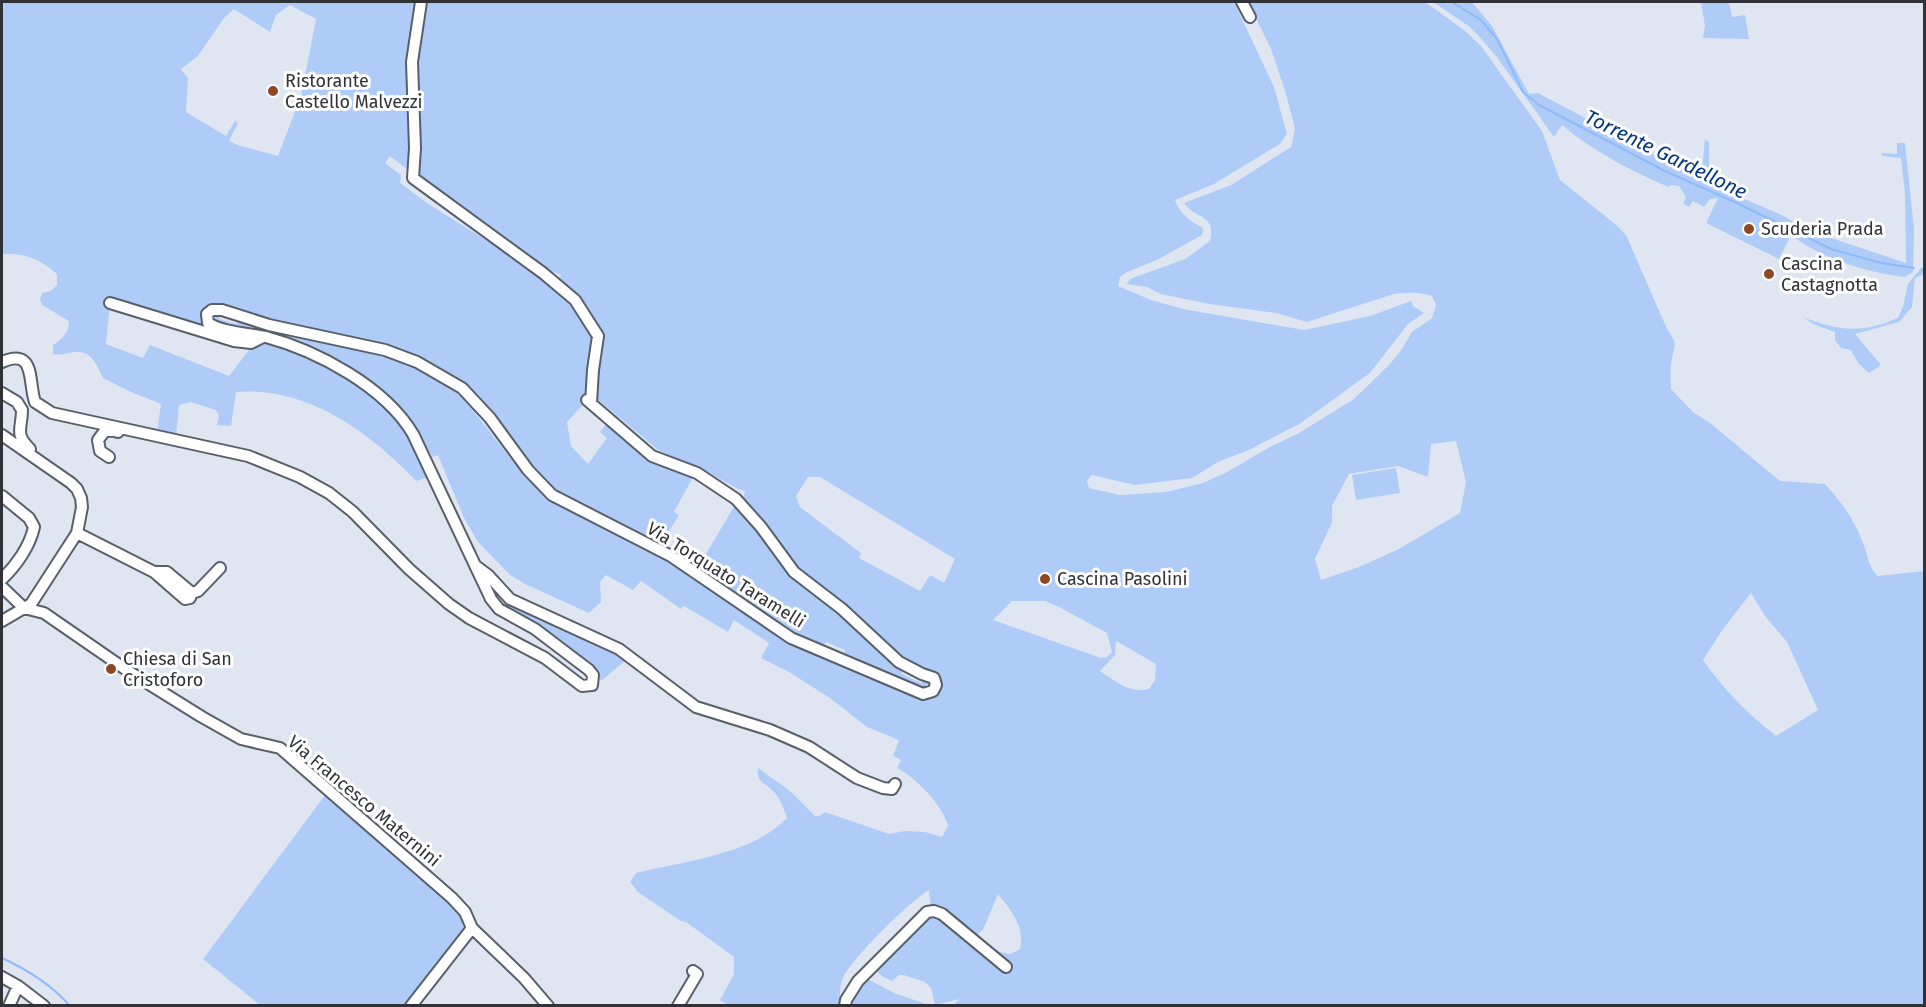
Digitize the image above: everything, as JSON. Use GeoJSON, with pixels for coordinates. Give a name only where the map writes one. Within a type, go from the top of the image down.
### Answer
{"type":"FeatureCollection","features":[{"type":"Feature","properties":{"kind":"street","name":"Via Torquato Taramelli"},"geometry":{"type":"LineString","coordinates":[[421,2],[412,62],[415,148],[413,178],[543,273],[574,300],[598,336],[589,402],[652,456],[697,473],[736,499],[761,527],[794,572],[842,609],[899,662],[933,678],[936,685],[933,691],[923,694],[791,638],[671,556],[552,495],[528,470],[490,418],[462,388],[417,362],[385,350],[269,325],[222,310],[212,310],[207,314],[208,323],[215,327],[263,337],[303,350],[352,375],[392,408],[413,434],[491,599],[499,609]]}},
{"type":"Feature","properties":{"kind":"street"},"geometry":{"type":"LineString","coordinates":[[1242,2],[1250,17]]}},
{"type":"Feature","properties":{"kind":"street","name":"Via Torquato Taramelli"},"geometry":{"type":"LineString","coordinates":[[110,303],[234,341],[251,343],[263,337]]}},
{"type":"Feature","properties":{"kind":"street"},"geometry":{"type":"LineString","coordinates":[[2,362],[11,357],[21,359],[28,365],[35,402],[52,413],[248,456],[300,477],[329,493],[353,512],[409,569],[449,604],[469,618],[545,658],[582,686],[592,685],[593,675],[589,670],[535,629],[499,609],[510,599]]}},
{"type":"Feature","properties":{"kind":"street"},"geometry":{"type":"LineString","coordinates":[[2,393],[17,402],[22,410],[18,432],[23,441],[66,475],[71,483]]}},
{"type":"Feature","properties":{"kind":"street"},"geometry":{"type":"LineString","coordinates":[[2,428],[18,432]]}},
{"type":"Feature","properties":{"kind":"street"},"geometry":{"type":"LineString","coordinates":[[109,457],[100,452],[98,443],[104,432],[110,430],[147,440],[152,435]]}},
{"type":"Feature","properties":{"kind":"street"},"geometry":{"type":"LineString","coordinates":[[2,435],[71,483],[77,489],[82,507],[77,533],[31,604],[2,621]]}},
{"type":"Feature","properties":{"kind":"street"},"geometry":{"type":"LineString","coordinates":[[2,496],[29,518],[34,527],[32,536],[21,556],[2,579]]}},
{"type":"Feature","properties":{"kind":"street"},"geometry":{"type":"LineString","coordinates":[[77,533],[154,572],[185,599],[198,591],[220,568]]}},
{"type":"Feature","properties":{"kind":"street","name":"Via Torquato Taramelli"},"geometry":{"type":"LineString","coordinates":[[475,565],[488,575],[510,599],[619,650],[696,707],[770,730],[809,747],[857,778],[883,788],[892,789],[895,784]]}},
{"type":"Feature","properties":{"kind":"street"},"geometry":{"type":"LineString","coordinates":[[2,587],[24,608]]}},
{"type":"Feature","properties":{"kind":"street","name":"Via Francesco Maternini"},"geometry":{"type":"LineString","coordinates":[[24,608],[44,613],[128,671],[241,739],[280,748],[452,898],[465,912],[472,928],[524,978],[548,1005]]}},
{"type":"Feature","properties":{"kind":"street"},"geometry":{"type":"LineString","coordinates":[[845,1005],[858,981],[927,912],[934,911],[942,914],[1006,967]]}},
{"type":"Feature","properties":{"kind":"street"},"geometry":{"type":"LineString","coordinates":[[411,1005],[472,928]]}},
{"type":"Feature","properties":{"kind":"street"},"geometry":{"type":"LineString","coordinates":[[678,1005],[697,974]]}},
{"type":"Feature","properties":{"kind":"street"},"geometry":{"type":"LineString","coordinates":[[2,977],[44,1005]]}},
{"type":"Feature","properties":{"kind":"street"},"geometry":{"type":"LineString","coordinates":[[9,1005],[18,986]]}},
{"type":"Feature","properties":{"kind":"shaded area"},"geometry":{"type":"Polygon","coordinates":[[[2,2],[417,2],[411,170],[390,156],[385,163],[401,175],[400,183],[427,203],[536,272],[563,297],[596,337],[589,398],[567,422],[571,446],[588,464],[607,438],[600,432],[607,423],[650,461],[693,477],[674,512],[679,515],[660,546],[554,494],[487,410],[415,359],[214,306],[207,307],[203,313],[208,328],[110,303],[106,344],[143,358],[150,345],[229,376],[252,346],[264,341],[305,356],[367,389],[407,430],[429,477],[416,481],[398,463],[357,430],[335,416],[287,396],[262,392],[236,392],[231,426],[217,425],[219,416],[216,410],[191,402],[179,405],[176,437],[157,433],[161,404],[103,378],[94,360],[87,354],[77,352],[53,354],[53,345],[68,329],[69,321],[42,305],[40,299],[42,293],[51,291],[57,285],[57,274],[31,258],[18,254],[2,254],[2,2]],[[290,5],[276,15],[270,32],[234,9],[224,18],[198,56],[181,69],[188,78],[186,112],[226,136],[235,121],[238,123],[229,141],[278,156],[301,96],[316,19],[290,5]]]}},
{"type":"Feature","properties":{"kind":"shaded area"},"geometry":{"type":"Polygon","coordinates":[[[424,2],[1234,2],[1274,87],[1287,134],[1280,144],[1214,184],[1175,200],[1186,217],[1203,228],[1202,235],[1157,260],[1127,272],[1120,277],[1118,286],[1151,300],[1183,309],[1304,330],[1370,316],[1411,301],[1413,306],[1424,313],[1408,324],[1370,373],[1301,423],[1251,449],[1218,462],[1192,478],[1135,485],[1092,475],[1087,481],[1089,488],[1120,495],[1166,492],[1203,483],[1299,433],[1354,399],[1389,365],[1412,332],[1432,318],[1436,305],[1432,296],[1418,293],[1394,294],[1307,322],[1276,313],[1209,304],[1161,294],[1147,287],[1127,284],[1130,279],[1185,259],[1210,241],[1211,232],[1207,221],[1184,203],[1231,185],[1291,147],[1295,129],[1286,94],[1271,49],[1248,2],[1425,2],[1464,30],[1481,46],[1542,131],[1560,180],[1626,235],[1675,343],[1671,368],[1671,389],[1693,412],[1710,423],[1780,481],[1825,484],[1852,519],[1865,547],[1870,565],[1878,576],[1924,571],[1924,1005],[954,1005],[959,999],[935,1005],[931,988],[925,982],[904,975],[899,975],[892,981],[874,969],[917,925],[933,914],[1000,952],[1011,954],[1020,949],[1021,941],[1016,919],[998,894],[983,930],[974,937],[931,909],[929,890],[882,931],[858,957],[843,978],[840,1005],[728,1005],[720,1000],[734,974],[734,957],[686,922],[681,921],[638,892],[630,882],[636,873],[716,855],[736,848],[755,841],[787,818],[778,797],[758,776],[758,768],[790,791],[815,816],[820,816],[825,812],[889,834],[905,831],[925,832],[942,837],[948,826],[941,809],[920,785],[897,768],[901,760],[893,756],[899,740],[867,727],[830,698],[789,672],[761,658],[769,643],[734,620],[728,632],[684,606],[681,609],[641,581],[633,590],[606,575],[600,582],[601,602],[589,613],[510,575],[478,542],[464,518],[438,455],[433,457],[413,429],[339,364],[225,328],[210,319],[213,314],[220,313],[219,319],[236,324],[239,319],[365,350],[413,366],[451,387],[472,409],[525,477],[550,500],[657,554],[707,585],[769,630],[819,655],[919,697],[926,698],[938,694],[939,685],[896,656],[792,562],[743,500],[745,491],[706,471],[700,472],[657,449],[596,398],[599,339],[572,290],[558,278],[561,275],[516,248],[417,173],[416,60],[424,2]],[[1456,441],[1431,444],[1428,477],[1398,466],[1349,474],[1332,506],[1332,522],[1315,559],[1321,580],[1359,567],[1399,549],[1460,513],[1466,482],[1456,441]],[[808,477],[796,496],[800,507],[861,553],[859,558],[920,591],[930,575],[944,583],[955,559],[820,477],[808,477]],[[1751,593],[1703,660],[1736,701],[1776,736],[1818,710],[1787,642],[1765,616],[1751,593]],[[1012,601],[993,620],[1101,658],[1107,657],[1112,652],[1107,633],[1045,601],[1012,601]],[[1116,641],[1115,655],[1100,671],[1123,686],[1142,690],[1149,689],[1155,680],[1156,664],[1116,641]]]}},
{"type":"Feature","properties":{"kind":"shaded area"},"geometry":{"type":"Polygon","coordinates":[[[1433,2],[1472,2],[1492,26],[1529,94],[1538,93],[1701,179],[1705,139],[1709,142],[1709,184],[1784,216],[1804,229],[1906,263],[1905,194],[1901,158],[1882,156],[1882,153],[1897,154],[1897,143],[1905,143],[1914,229],[1913,272],[1905,277],[1860,268],[1816,251],[1791,235],[1779,259],[1706,223],[1718,198],[1710,199],[1704,207],[1693,201],[1689,207],[1683,204],[1686,197],[1679,186],[1668,187],[1627,167],[1599,152],[1562,125],[1554,137],[1484,42],[1470,27],[1433,2]]]}},
{"type":"Feature","properties":{"kind":"shaded area"},"geometry":{"type":"Polygon","coordinates":[[[1701,2],[1729,2],[1732,17],[1745,15],[1749,39],[1703,38],[1705,26],[1701,2]]]}},
{"type":"Feature","properties":{"kind":"shaded area"},"geometry":{"type":"Polygon","coordinates":[[[1924,267],[1924,274],[1915,278],[1912,307],[1899,322],[1855,334],[1881,365],[1869,373],[1858,363],[1851,350],[1841,348],[1835,340],[1835,332],[1813,324],[1803,317],[1850,329],[1873,327],[1898,318],[1908,284],[1924,267]]]}},
{"type":"Feature","properties":{"kind":"shaded area"},"geometry":{"type":"Polygon","coordinates":[[[1396,468],[1400,493],[1356,500],[1352,475],[1396,468]]]}},
{"type":"Feature","properties":{"kind":"shaded area"},"geometry":{"type":"Polygon","coordinates":[[[735,505],[840,611],[902,668],[902,674],[921,683],[926,679],[930,683],[927,689],[843,656],[845,650],[826,642],[823,648],[792,635],[697,569],[735,505]]]}},
{"type":"Feature","properties":{"kind":"shaded area"},"geometry":{"type":"Polygon","coordinates":[[[512,604],[626,660],[601,681],[597,671],[512,611],[510,606],[512,604]]]}},
{"type":"Feature","properties":{"kind":"shaded area"},"geometry":{"type":"Polygon","coordinates":[[[326,794],[463,914],[465,921],[462,932],[406,1005],[260,1005],[203,959],[326,794]]]}},
{"type":"Feature","properties":{"kind":"shaded area"},"geometry":{"type":"Polygon","coordinates":[[[866,978],[894,993],[929,1005],[849,1006],[854,993],[866,978]]]}},
{"type":"Feature","properties":{"kind":"waterway","name":"Torrente Gardellone"},"geometry":{"type":"LineString","coordinates":[[1452,2],[1481,20],[1497,39],[1523,92],[1539,105],[1665,171],[1831,249],[1881,263],[1914,268]]}},
{"type":"Feature","properties":{"kind":"waterway"},"geometry":{"type":"LineString","coordinates":[[2,958],[39,978],[70,1006]]}},
{"type":"Feature","properties":{"kind":"place","name":"Ristorante Castello Malvezzi"},"geometry":{"type":"Point","coordinates":[273,91]}},
{"type":"Feature","properties":{"kind":"place","name":"Scuderia Prada"},"geometry":{"type":"Point","coordinates":[1749,229]}},
{"type":"Feature","properties":{"kind":"place","name":"Cascina Castagnotta"},"geometry":{"type":"Point","coordinates":[1769,274]}},
{"type":"Feature","properties":{"kind":"place","name":"Cascina Pasolini"},"geometry":{"type":"Point","coordinates":[1045,579]}},
{"type":"Feature","properties":{"kind":"place","name":"Chiesa di San Cristoforo"},"geometry":{"type":"Point","coordinates":[111,669]}}]}
